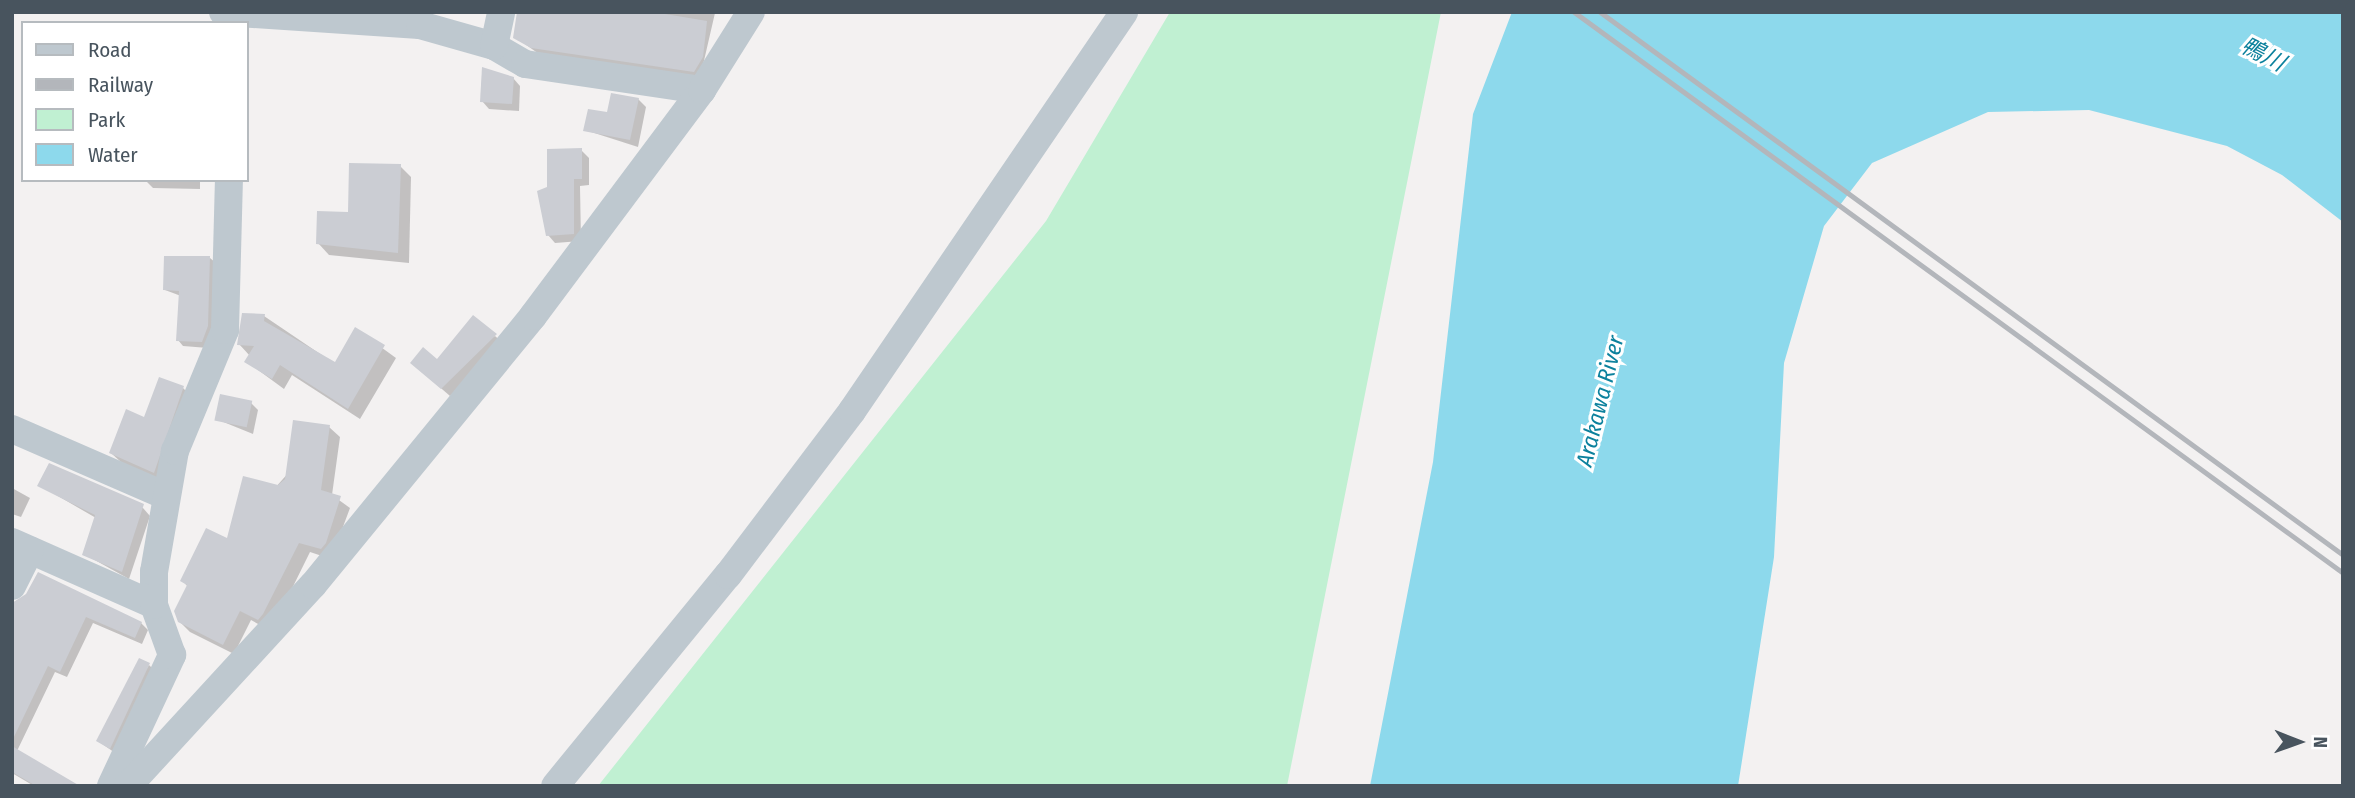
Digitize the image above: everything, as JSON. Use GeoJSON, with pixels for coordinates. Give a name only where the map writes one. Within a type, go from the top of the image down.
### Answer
{"type":"FeatureCollection","features":[{"type":"Feature","properties":{"kind":"street"},"geometry":{"type":"LineString","coordinates":[[494,46],[501,12]]}},
{"type":"Feature","properties":{"kind":"street"},"geometry":{"type":"LineString","coordinates":[[128,786],[313,585],[533,316],[702,90],[751,12]]}},
{"type":"Feature","properties":{"kind":"street"},"geometry":{"type":"LineString","coordinates":[[555,786],[728,575],[852,411],[1124,12]]}},
{"type":"Feature","properties":{"kind":"street"},"geometry":{"type":"LineString","coordinates":[[228,16],[420,25],[494,46],[525,64],[702,90]]}},
{"type":"Feature","properties":{"kind":"street"},"geometry":{"type":"LineString","coordinates":[[111,786],[172,655],[154,605],[166,496],[175,451],[225,330],[229,182]]}},
{"type":"Feature","properties":{"kind":"street"},"geometry":{"type":"LineString","coordinates":[[12,429],[166,496]]}},
{"type":"Feature","properties":{"kind":"street"},"geometry":{"type":"LineString","coordinates":[[12,586],[21,546],[154,605]]}},
{"type":"Feature","properties":{"kind":"green space"},"geometry":{"type":"Polygon","coordinates":[[[1170,12],[1441,12],[1287,786],[598,786],[1046,221],[1170,12]]]}},
{"type":"Feature","properties":{"kind":"water"},"geometry":{"type":"Polygon","coordinates":[[[1512,12],[2343,12],[2343,222],[2282,175],[2227,146],[2089,110],[1988,112],[1872,163],[1824,226],[1784,363],[1774,557],[1738,786],[1370,786],[1433,462],[1473,114],[1512,12]]]}},
{"type":"Feature","properties":{"kind":"building"},"geometry":{"type":"Polygon","coordinates":[[[517,12],[653,12],[707,21],[703,57],[694,72],[531,48],[513,38],[517,12]]]}},
{"type":"Feature","properties":{"kind":"building"},"geometry":{"type":"Polygon","coordinates":[[[482,67],[514,77],[512,104],[480,102],[482,67]]]}},
{"type":"Feature","properties":{"kind":"building"},"geometry":{"type":"Polygon","coordinates":[[[611,93],[639,98],[630,140],[583,131],[588,109],[607,112],[611,93]]]}},
{"type":"Feature","properties":{"kind":"building"},"geometry":{"type":"Polygon","coordinates":[[[582,148],[582,179],[574,179],[574,234],[546,236],[537,191],[547,187],[547,149],[582,148]]]}},
{"type":"Feature","properties":{"kind":"building"},"geometry":{"type":"Polygon","coordinates":[[[349,163],[401,164],[398,253],[316,244],[317,211],[348,212],[349,163]]]}},
{"type":"Feature","properties":{"kind":"building"},"geometry":{"type":"Polygon","coordinates":[[[164,256],[210,256],[208,326],[202,342],[176,341],[179,291],[163,290],[164,256]]]}},
{"type":"Feature","properties":{"kind":"building"},"geometry":{"type":"Polygon","coordinates":[[[242,313],[265,314],[264,321],[335,362],[355,327],[385,345],[348,409],[280,365],[272,379],[244,362],[254,346],[237,345],[242,313]]]}},
{"type":"Feature","properties":{"kind":"building"},"geometry":{"type":"Polygon","coordinates":[[[473,315],[497,334],[441,389],[410,363],[423,347],[437,359],[473,315]]]}},
{"type":"Feature","properties":{"kind":"building"},"geometry":{"type":"Polygon","coordinates":[[[159,377],[184,386],[154,473],[109,453],[126,409],[144,417],[159,377]]]}},
{"type":"Feature","properties":{"kind":"building"},"geometry":{"type":"Polygon","coordinates":[[[220,394],[252,401],[247,427],[214,420],[220,394]]]}},
{"type":"Feature","properties":{"kind":"building"},"geometry":{"type":"Polygon","coordinates":[[[293,420],[330,425],[321,490],[341,496],[326,543],[321,549],[299,543],[263,614],[258,620],[240,611],[223,645],[178,622],[174,611],[187,585],[180,581],[206,528],[227,538],[243,476],[278,485],[285,479],[293,420]]]}},
{"type":"Feature","properties":{"kind":"building"},"geometry":{"type":"Polygon","coordinates":[[[49,463],[144,504],[122,572],[82,555],[95,515],[37,486],[49,463]]]}},
{"type":"Feature","properties":{"kind":"building"},"geometry":{"type":"Polygon","coordinates":[[[38,572],[142,622],[135,638],[86,617],[60,672],[48,666],[12,741],[12,603],[26,594],[38,572]]]}},
{"type":"Feature","properties":{"kind":"building"},"geometry":{"type":"Polygon","coordinates":[[[139,658],[150,663],[110,749],[96,741],[139,658]]]}},
{"type":"Feature","properties":{"kind":"building"},"geometry":{"type":"Polygon","coordinates":[[[12,746],[80,786],[36,786],[12,772],[12,746]]]}},
{"type":"Feature","properties":{"kind":"railway"},"geometry":{"type":"LineString","coordinates":[[1574,12],[2343,573]]}},
{"type":"Feature","properties":{"kind":"railway"},"geometry":{"type":"LineString","coordinates":[[1600,12],[2343,555]]}},
{"type":"Feature","properties":{"kind":"water label","name":"鴨川"},"geometry":{"type":"Point","coordinates":[2263,54]}},
{"type":"Feature","properties":{"kind":"water label","name":"Arakawa River"},"geometry":{"type":"Point","coordinates":[1600,401]}}]}
